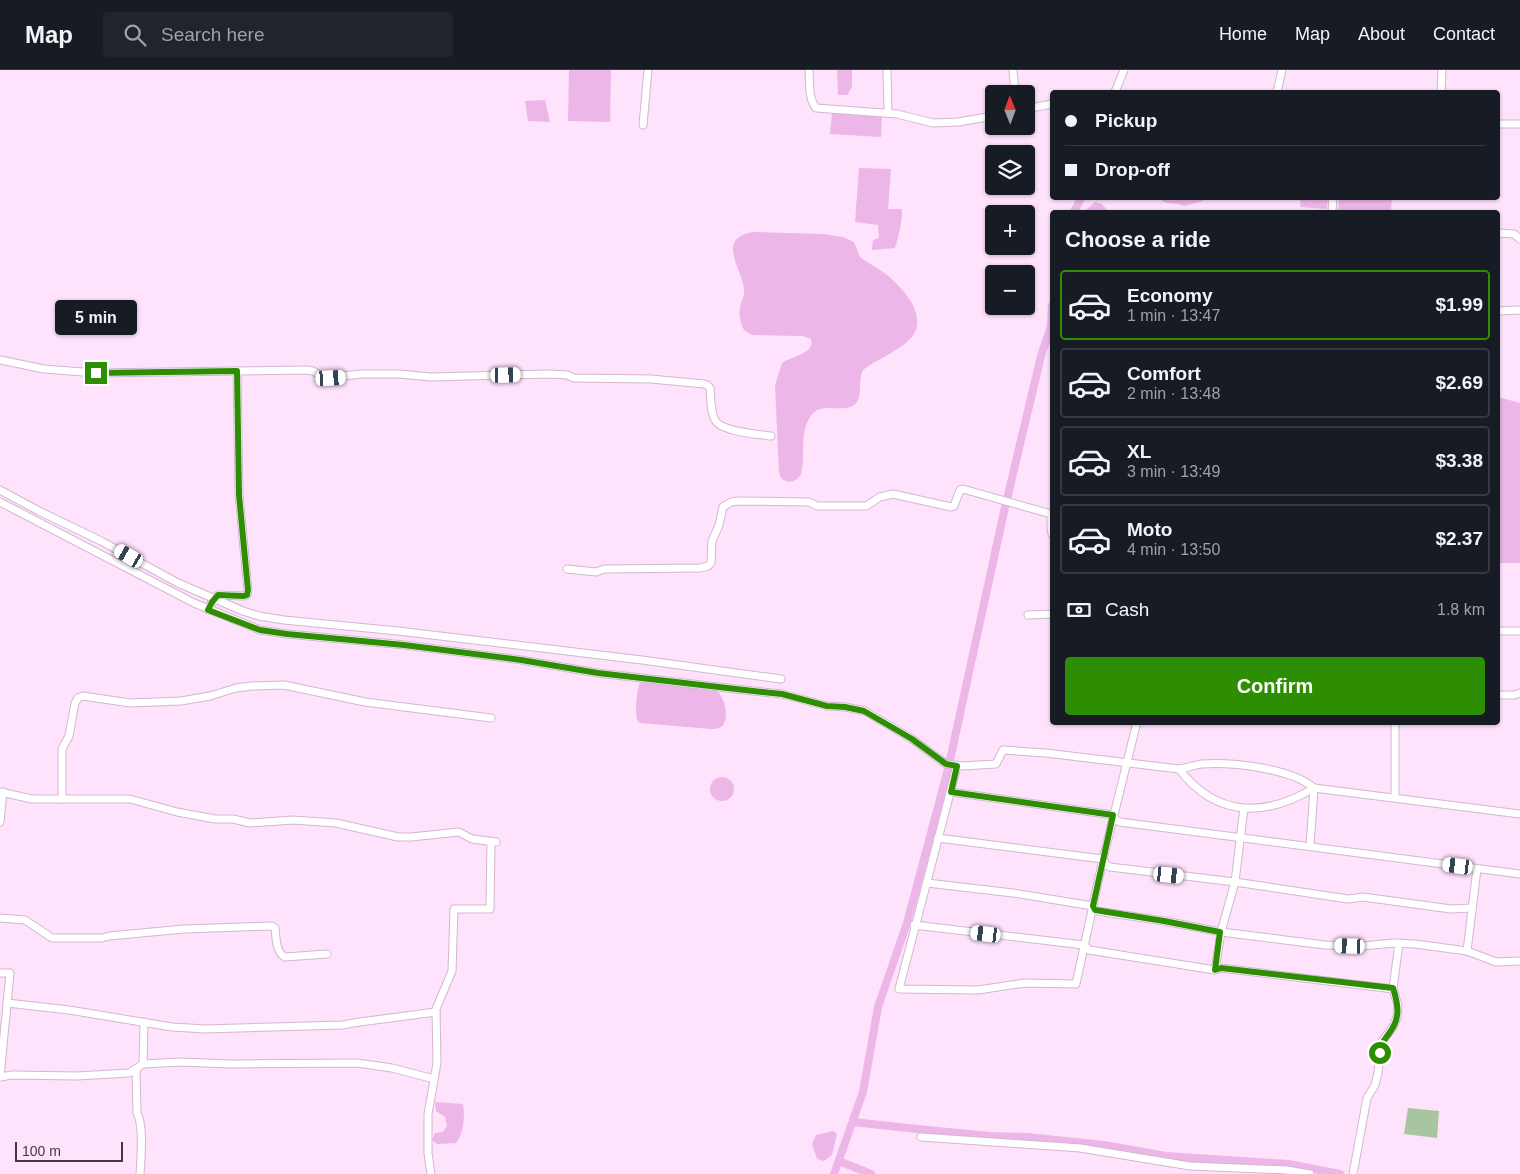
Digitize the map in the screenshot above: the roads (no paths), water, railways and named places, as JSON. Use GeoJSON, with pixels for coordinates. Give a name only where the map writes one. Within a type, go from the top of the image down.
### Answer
{"type":"FeatureCollection","features":[{"type":"Feature","properties":{"kind":"street"},"geometry":{"type":"LineString","coordinates":[[643,125],[648,70]]}},
{"type":"Feature","properties":{"kind":"street"},"geometry":{"type":"LineString","coordinates":[[809,70],[810,96],[816,108],[888,113],[933,122],[958,122],[985,118]]}},
{"type":"Feature","properties":{"kind":"street"},"geometry":{"type":"LineString","coordinates":[[887,70],[888,113]]}},
{"type":"Feature","properties":{"kind":"street"},"geometry":{"type":"LineString","coordinates":[[1013,70],[1014,85]]}},
{"type":"Feature","properties":{"kind":"street"},"geometry":{"type":"LineString","coordinates":[[1117,90],[1124,70]]}},
{"type":"Feature","properties":{"kind":"street"},"geometry":{"type":"LineString","coordinates":[[1277,90],[1282,70]]}},
{"type":"Feature","properties":{"kind":"street"},"geometry":{"type":"LineString","coordinates":[[1441,90],[1442,70]]}},
{"type":"Feature","properties":{"kind":"street"},"geometry":{"type":"LineString","coordinates":[[1035,107],[1050,104]]}},
{"type":"Feature","properties":{"kind":"street"},"geometry":{"type":"LineString","coordinates":[[1500,124],[1520,124]]}},
{"type":"Feature","properties":{"kind":"street"},"geometry":{"type":"LineString","coordinates":[[1500,233],[1514,234],[1520,239]]}},
{"type":"Feature","properties":{"kind":"street"},"geometry":{"type":"LineString","coordinates":[[1500,311],[1520,310]]}},
{"type":"Feature","properties":{"kind":"street"},"geometry":{"type":"LineString","coordinates":[[0,360],[44,369],[96,373],[307,370],[326,378],[360,374],[400,374],[430,377],[567,374],[574,378],[651,379],[704,384],[710,388],[713,414],[715,421],[720,425],[743,432],[771,436]]}},
{"type":"Feature","properties":{"kind":"street"},"geometry":{"type":"LineString","coordinates":[[208,610],[218,595],[244,596],[247,595],[248,590],[239,495],[237,371]]}},
{"type":"Feature","properties":{"kind":"street"},"geometry":{"type":"LineString","coordinates":[[567,569],[596,572],[604,569],[708,566],[711,563],[712,541],[724,507],[738,501],[809,502],[816,506],[866,506],[880,497],[893,494],[951,507],[954,506],[960,490],[963,489],[1050,514]]}},
{"type":"Feature","properties":{"kind":"street"},"geometry":{"type":"LineString","coordinates":[[0,490],[101,541],[178,583],[243,611],[284,620],[485,641],[781,679]]}},
{"type":"Feature","properties":{"kind":"street"},"geometry":{"type":"LineString","coordinates":[[0,502],[208,610],[260,630],[404,645],[521,660],[598,673],[782,694],[827,706],[853,708],[873,715],[912,739],[946,764],[957,766],[996,764],[1002,750],[1179,769],[1201,764],[1253,767],[1296,777],[1314,788],[1520,814]]}},
{"type":"Feature","properties":{"kind":"street"},"geometry":{"type":"LineString","coordinates":[[1028,615],[1050,614]]}},
{"type":"Feature","properties":{"kind":"street"},"geometry":{"type":"LineString","coordinates":[[1500,631],[1520,631]]}},
{"type":"Feature","properties":{"kind":"street"},"geometry":{"type":"LineString","coordinates":[[62,799],[62,749],[69,736],[75,703],[78,698],[83,696],[130,703],[181,701],[210,696],[236,688],[284,685],[365,702],[491,718]]}},
{"type":"Feature","properties":{"kind":"street"},"geometry":{"type":"LineString","coordinates":[[1500,695],[1520,693]]}},
{"type":"Feature","properties":{"kind":"street"},"geometry":{"type":"LineString","coordinates":[[957,766],[899,989],[978,990],[1024,983],[1076,984],[1102,859],[1136,725]]}},
{"type":"Feature","properties":{"kind":"street"},"geometry":{"type":"LineString","coordinates":[[1395,798],[1396,725]]}},
{"type":"Feature","properties":{"kind":"street"},"geometry":{"type":"LineString","coordinates":[[1179,769],[1205,795],[1226,804],[1244,808],[1282,805],[1314,788]]}},
{"type":"Feature","properties":{"kind":"street"},"geometry":{"type":"LineString","coordinates":[[1310,846],[1314,788]]}},
{"type":"Feature","properties":{"kind":"street"},"geometry":{"type":"LineString","coordinates":[[0,822],[1,792],[23,798],[130,799],[177,812],[250,823],[292,820],[336,822],[398,837],[459,832],[472,839],[494,842],[490,909],[454,909],[452,971],[438,1001],[436,1012],[437,1063],[428,1114],[428,1154],[432,1174]]}},
{"type":"Feature","properties":{"kind":"street"},"geometry":{"type":"LineString","coordinates":[[951,792],[1113,815]]}},
{"type":"Feature","properties":{"kind":"street"},"geometry":{"type":"LineString","coordinates":[[1215,970],[1220,932],[1235,882],[1244,808]]}},
{"type":"Feature","properties":{"kind":"street"},"geometry":{"type":"LineString","coordinates":[[1113,815],[1120,822],[1520,874]]}},
{"type":"Feature","properties":{"kind":"street"},"geometry":{"type":"LineString","coordinates":[[938,838],[1102,859]]}},
{"type":"Feature","properties":{"kind":"street"},"geometry":{"type":"LineString","coordinates":[[1102,859],[1106,866],[1110,867],[1235,882],[1348,899],[1363,897],[1450,909],[1472,908]]}},
{"type":"Feature","properties":{"kind":"street"},"geometry":{"type":"LineString","coordinates":[[1467,951],[1477,869]]}},
{"type":"Feature","properties":{"kind":"street"},"geometry":{"type":"LineString","coordinates":[[927,883],[1013,893],[1093,906],[1097,911],[1220,932],[1325,945],[1415,944],[1467,951],[1496,962],[1520,961]]}},
{"type":"Feature","properties":{"kind":"street"},"geometry":{"type":"LineString","coordinates":[[0,918],[26,920],[42,933],[52,938],[64,939],[102,938],[184,929],[272,926],[275,928],[281,955],[285,957],[327,954]]}},
{"type":"Feature","properties":{"kind":"street"},"geometry":{"type":"LineString","coordinates":[[914,926],[1084,945],[1089,950],[1215,970],[1221,968],[1393,988]]}},
{"type":"Feature","properties":{"kind":"street"},"geometry":{"type":"LineString","coordinates":[[1353,1174],[1367,1098],[1375,1084],[1378,1072],[1380,1044],[1393,1027],[1397,1017],[1398,1005],[1393,988],[1399,943]]}},
{"type":"Feature","properties":{"kind":"street"},"geometry":{"type":"LineString","coordinates":[[0,973],[10,973],[0,1077],[12,1075],[78,1076],[129,1073],[143,1064],[180,1062],[238,1064],[357,1063],[392,1068],[434,1079]]}},
{"type":"Feature","properties":{"kind":"street"},"geometry":{"type":"LineString","coordinates":[[7,1003],[69,1010],[159,1026],[192,1028],[342,1026],[436,1012]]}},
{"type":"Feature","properties":{"kind":"street"},"geometry":{"type":"LineString","coordinates":[[143,1064],[144,1023]]}},
{"type":"Feature","properties":{"kind":"street"},"geometry":{"type":"LineString","coordinates":[[136,1070],[137,1112],[141,1128],[140,1174]]}},
{"type":"Feature","properties":{"kind":"street"},"geometry":{"type":"LineString","coordinates":[[921,1137],[1080,1148],[1190,1166],[1287,1170],[1310,1174]]}},
{"type":"Feature","properties":{"kind":"waterway"},"geometry":{"type":"LineString","coordinates":[[1075,210],[1080,200]]}},
{"type":"Feature","properties":{"kind":"waterway"},"geometry":{"type":"LineString","coordinates":[[1007,499],[1041,356],[1050,329]]}},
{"type":"Feature","properties":{"kind":"waterway"},"geometry":{"type":"LineString","coordinates":[[950,760],[1005,507]]}},
{"type":"Feature","properties":{"kind":"waterway"},"geometry":{"type":"LineString","coordinates":[[834,1174],[863,1092],[878,1007],[907,923],[948,769]]}},
{"type":"Feature","properties":{"kind":"waterway"},"geometry":{"type":"LineString","coordinates":[[853,1122],[1104,1145],[1166,1156],[1288,1164],[1340,1174]]}},
{"type":"Feature","properties":{"kind":"waterway"},"geometry":{"type":"LineString","coordinates":[[839,1161],[871,1174]]}}]}
